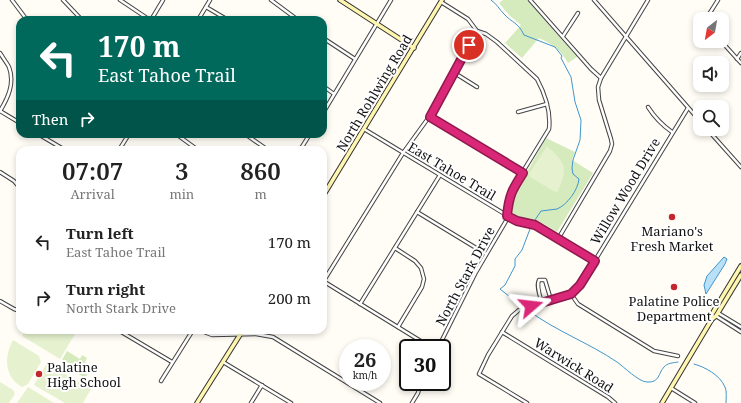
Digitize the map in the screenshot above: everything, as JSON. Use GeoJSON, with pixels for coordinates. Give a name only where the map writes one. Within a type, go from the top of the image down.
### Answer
{"type":"FeatureCollection","features":[{"type":"Feature","properties":{"kind":"street"},"geometry":{"type":"LineString","coordinates":[[12,0],[24,16]]}},
{"type":"Feature","properties":{"kind":"street"},"geometry":{"type":"LineString","coordinates":[[63,0],[78,16]]}},
{"type":"Feature","properties":{"kind":"street"},"geometry":{"type":"LineString","coordinates":[[120,0],[145,16]]}},
{"type":"Feature","properties":{"kind":"street"},"geometry":{"type":"LineString","coordinates":[[153,16],[163,0]]}},
{"type":"Feature","properties":{"kind":"street"},"geometry":{"type":"LineString","coordinates":[[200,16],[210,0]]}},
{"type":"Feature","properties":{"kind":"street"},"geometry":{"type":"LineString","coordinates":[[271,0],[293,16]]}},
{"type":"Feature","properties":{"kind":"street"},"geometry":{"type":"LineString","coordinates":[[340,0],[414,48]]}},
{"type":"Feature","properties":{"kind":"street"},"geometry":{"type":"LineString","coordinates":[[327,106],[391,0]]}},
{"type":"Feature","properties":{"kind":"street"},"geometry":{"type":"LineString","coordinates":[[530,0],[601,78]]}},
{"type":"Feature","properties":{"kind":"street"},"geometry":{"type":"LineString","coordinates":[[594,0],[693,113]]}},
{"type":"Feature","properties":{"kind":"street"},"geometry":{"type":"LineString","coordinates":[[558,239],[610,151],[612,144],[598,87],[601,78],[648,0]]}},
{"type":"Feature","properties":{"kind":"street"},"geometry":{"type":"LineString","coordinates":[[710,12],[718,0]]}},
{"type":"Feature","properties":{"kind":"street"},"geometry":{"type":"LineString","coordinates":[[327,275],[403,153],[430,117],[476,31],[468,19],[441,1]]}},
{"type":"Feature","properties":{"kind":"street","name":"North Rohlwing Road"},"geometry":{"type":"LineString","coordinates":[[327,189],[414,48],[441,1]]}},
{"type":"Feature","properties":{"kind":"street"},"geometry":{"type":"LineString","coordinates":[[206,7],[221,16]]}},
{"type":"Feature","properties":{"kind":"street"},"geometry":{"type":"LineString","coordinates":[[563,37],[578,13]]}},
{"type":"Feature","properties":{"kind":"street","name":"North Stark Drive"},"geometry":{"type":"LineString","coordinates":[[443,339],[486,254],[506,221],[508,199],[511,192],[549,129],[550,118],[547,104],[537,79],[497,42],[486,34],[476,31]]}},
{"type":"Feature","properties":{"kind":"street"},"geometry":{"type":"LineString","coordinates":[[327,41],[355,59]]}},
{"type":"Feature","properties":{"kind":"street"},"geometry":{"type":"LineString","coordinates":[[728,48],[741,63]]}},
{"type":"Feature","properties":{"kind":"street"},"geometry":{"type":"LineString","coordinates":[[738,59],[741,53]]}},
{"type":"Feature","properties":{"kind":"street"},"geometry":{"type":"LineString","coordinates":[[0,54],[9,68],[11,81],[10,93],[0,111],[16,121]]}},
{"type":"Feature","properties":{"kind":"street"},"geometry":{"type":"LineString","coordinates":[[453,72],[477,87]]}},
{"type":"Feature","properties":{"kind":"street"},"geometry":{"type":"LineString","coordinates":[[327,89],[334,94]]}},
{"type":"Feature","properties":{"kind":"street"},"geometry":{"type":"LineString","coordinates":[[518,112],[547,104]]}},
{"type":"Feature","properties":{"kind":"street"},"geometry":{"type":"LineString","coordinates":[[648,107],[653,116],[661,125],[672,132]]}},
{"type":"Feature","properties":{"kind":"street","name":"Willow Wood Drive"},"geometry":{"type":"LineString","coordinates":[[571,294],[580,285],[688,108]]}},
{"type":"Feature","properties":{"kind":"street"},"geometry":{"type":"LineString","coordinates":[[430,117],[523,173]]}},
{"type":"Feature","properties":{"kind":"street","name":"East Tahoe Trail"},"geometry":{"type":"LineString","coordinates":[[364,129],[507,216],[517,221],[535,225],[595,261]]}},
{"type":"Feature","properties":{"kind":"street"},"geometry":{"type":"LineString","coordinates":[[713,136],[741,166]]}},
{"type":"Feature","properties":{"kind":"street"},"geometry":{"type":"LineString","coordinates":[[45,138],[58,146]]}},
{"type":"Feature","properties":{"kind":"street"},"geometry":{"type":"LineString","coordinates":[[182,138],[192,146]]}},
{"type":"Feature","properties":{"kind":"street"},"geometry":{"type":"LineString","coordinates":[[251,138],[262,146]]}},
{"type":"Feature","properties":{"kind":"street"},"geometry":{"type":"LineString","coordinates":[[0,172],[16,184]]}},
{"type":"Feature","properties":{"kind":"street"},"geometry":{"type":"LineString","coordinates":[[360,304],[440,175]]}},
{"type":"Feature","properties":{"kind":"street"},"geometry":{"type":"LineString","coordinates":[[417,212],[486,254]]}},
{"type":"Feature","properties":{"kind":"street"},"geometry":{"type":"LineString","coordinates":[[395,248],[415,261],[421,268],[424,279],[422,287],[398,327]]}},
{"type":"Feature","properties":{"kind":"street"},"geometry":{"type":"LineString","coordinates":[[713,312],[741,266]]}},
{"type":"Feature","properties":{"kind":"street"},"geometry":{"type":"LineString","coordinates":[[662,403],[741,276]]}},
{"type":"Feature","properties":{"kind":"street"},"geometry":{"type":"LineString","coordinates":[[542,303],[538,286],[539,280],[545,280],[551,300]]}},
{"type":"Feature","properties":{"kind":"street"},"geometry":{"type":"LineString","coordinates":[[327,283],[417,339]]}},
{"type":"Feature","properties":{"kind":"street"},"geometry":{"type":"LineString","coordinates":[[527,403],[479,374],[488,355],[512,316],[519,310],[551,300],[571,294],[578,304],[654,351],[678,356]]}},
{"type":"Feature","properties":{"kind":"street"},"geometry":{"type":"LineString","coordinates":[[0,301],[16,310]]}},
{"type":"Feature","properties":{"kind":"street"},"geometry":{"type":"LineString","coordinates":[[713,312],[716,316],[741,332]]}},
{"type":"Feature","properties":{"kind":"street"},"geometry":{"type":"LineString","coordinates":[[713,312],[716,316],[741,327]]}},
{"type":"Feature","properties":{"kind":"street","name":"Warwick Road"},"geometry":{"type":"LineString","coordinates":[[502,332],[608,397],[615,403]]}},
{"type":"Feature","properties":{"kind":"street"},"geometry":{"type":"LineString","coordinates":[[125,334],[172,362]]}},
{"type":"Feature","properties":{"kind":"street"},"geometry":{"type":"LineString","coordinates":[[161,381],[190,334]]}},
{"type":"Feature","properties":{"kind":"street"},"geometry":{"type":"LineString","coordinates":[[209,334],[256,334],[273,338],[380,403]]}},
{"type":"Feature","properties":{"kind":"street"},"geometry":{"type":"LineString","coordinates":[[197,403],[239,335]]}},
{"type":"Feature","properties":{"kind":"street"},"geometry":{"type":"LineString","coordinates":[[223,362],[291,403]]}},
{"type":"Feature","properties":{"kind":"street"},"geometry":{"type":"LineString","coordinates":[[251,403],[262,385]]}},
{"type":"Feature","properties":{"kind":"street"},"geometry":{"type":"LineString","coordinates":[[671,388],[695,403]]}},
{"type":"Feature","properties":{"kind":"street"},"geometry":{"type":"LineString","coordinates":[[412,403],[419,391]]}},
{"type":"Feature","properties":{"kind":"green space"},"geometry":{"type":"Polygon","coordinates":[[[503,0],[527,0],[577,57],[568,63],[556,48],[539,38],[522,58],[505,43],[521,25],[509,15],[499,3],[503,0]]]}},
{"type":"Feature","properties":{"kind":"green space"},"geometry":{"type":"Polygon","coordinates":[[[546,138],[575,152],[572,160],[593,173],[557,232],[544,224],[514,215],[511,208],[514,195],[546,138]]]}},
{"type":"Feature","properties":{"kind":"green space"},"geometry":{"type":"Polygon","coordinates":[[[547,146],[559,158],[564,167],[563,178],[557,193],[530,177],[529,174],[547,146]]]}},
{"type":"Feature","properties":{"kind":"green space"},"geometry":{"type":"Polygon","coordinates":[[[23,334],[75,334],[60,359],[22,336],[23,334]]]}},
{"type":"Feature","properties":{"kind":"green space"},"geometry":{"type":"Polygon","coordinates":[[[13,340],[39,356],[41,362],[28,384],[22,387],[12,378],[7,366],[8,353],[13,340]]]}},
{"type":"Feature","properties":{"kind":"green space"},"geometry":{"type":"Polygon","coordinates":[[[67,351],[80,359],[82,355],[87,358],[85,362],[91,366],[92,372],[89,372],[85,378],[69,368],[71,364],[62,360],[67,351]]]}},
{"type":"Feature","properties":{"kind":"green space"},"geometry":{"type":"Polygon","coordinates":[[[47,363],[91,389],[83,403],[65,403],[34,385],[47,363]]]}},
{"type":"Feature","properties":{"kind":"green space"},"geometry":{"type":"Polygon","coordinates":[[[0,382],[13,390],[15,394],[9,403],[0,403],[0,382]]]}},
{"type":"Feature","properties":{"kind":"green space"},"geometry":{"type":"Polygon","coordinates":[[[28,387],[54,403],[17,403],[28,387]]]}},
{"type":"Feature","properties":{"kind":"water"},"geometry":{"type":"Polygon","coordinates":[[[724,257],[727,259],[725,264],[706,294],[704,285],[707,276],[724,257]]]}},
{"type":"Feature","properties":{"kind":"waterway"},"geometry":{"type":"LineString","coordinates":[[491,0],[517,25],[524,35],[555,47],[562,56],[561,58],[571,77],[575,102],[581,120],[580,140],[573,160],[572,168],[573,174],[579,179],[577,188],[565,204],[557,209],[541,211],[535,220]]}},
{"type":"Feature","properties":{"kind":"waterway"},"geometry":{"type":"LineString","coordinates":[[520,305],[500,289],[505,285],[515,266],[515,259],[522,250],[530,229]]}},
{"type":"Feature","properties":{"kind":"waterway"},"geometry":{"type":"LineString","coordinates":[[529,311],[550,325],[606,355],[636,377],[644,381],[654,381],[657,379],[665,366],[670,363],[678,362]]}},
{"type":"Feature","properties":{"kind":"waterway"},"geometry":{"type":"LineString","coordinates":[[694,364],[707,369],[720,379],[726,389],[726,403]]}},
{"type":"Feature","properties":{"kind":"place","name":"Mariano's Fresh Market"},"geometry":{"type":"Point","coordinates":[672,217]}},
{"type":"Feature","properties":{"kind":"place","name":"Palatine Police Department"},"geometry":{"type":"Point","coordinates":[674,287]}},
{"type":"Feature","properties":{"kind":"place","name":"Palatine High School"},"geometry":{"type":"Point","coordinates":[39,374]}},
{"type":"Feature","properties":{"kind":"route"},"geometry":{"type":"LineString","coordinates":[[469,45],[453,72],[430,117],[523,173],[508,199],[507,216],[520,222],[535,225],[595,261],[580,285],[571,294],[531,306]]}}]}
